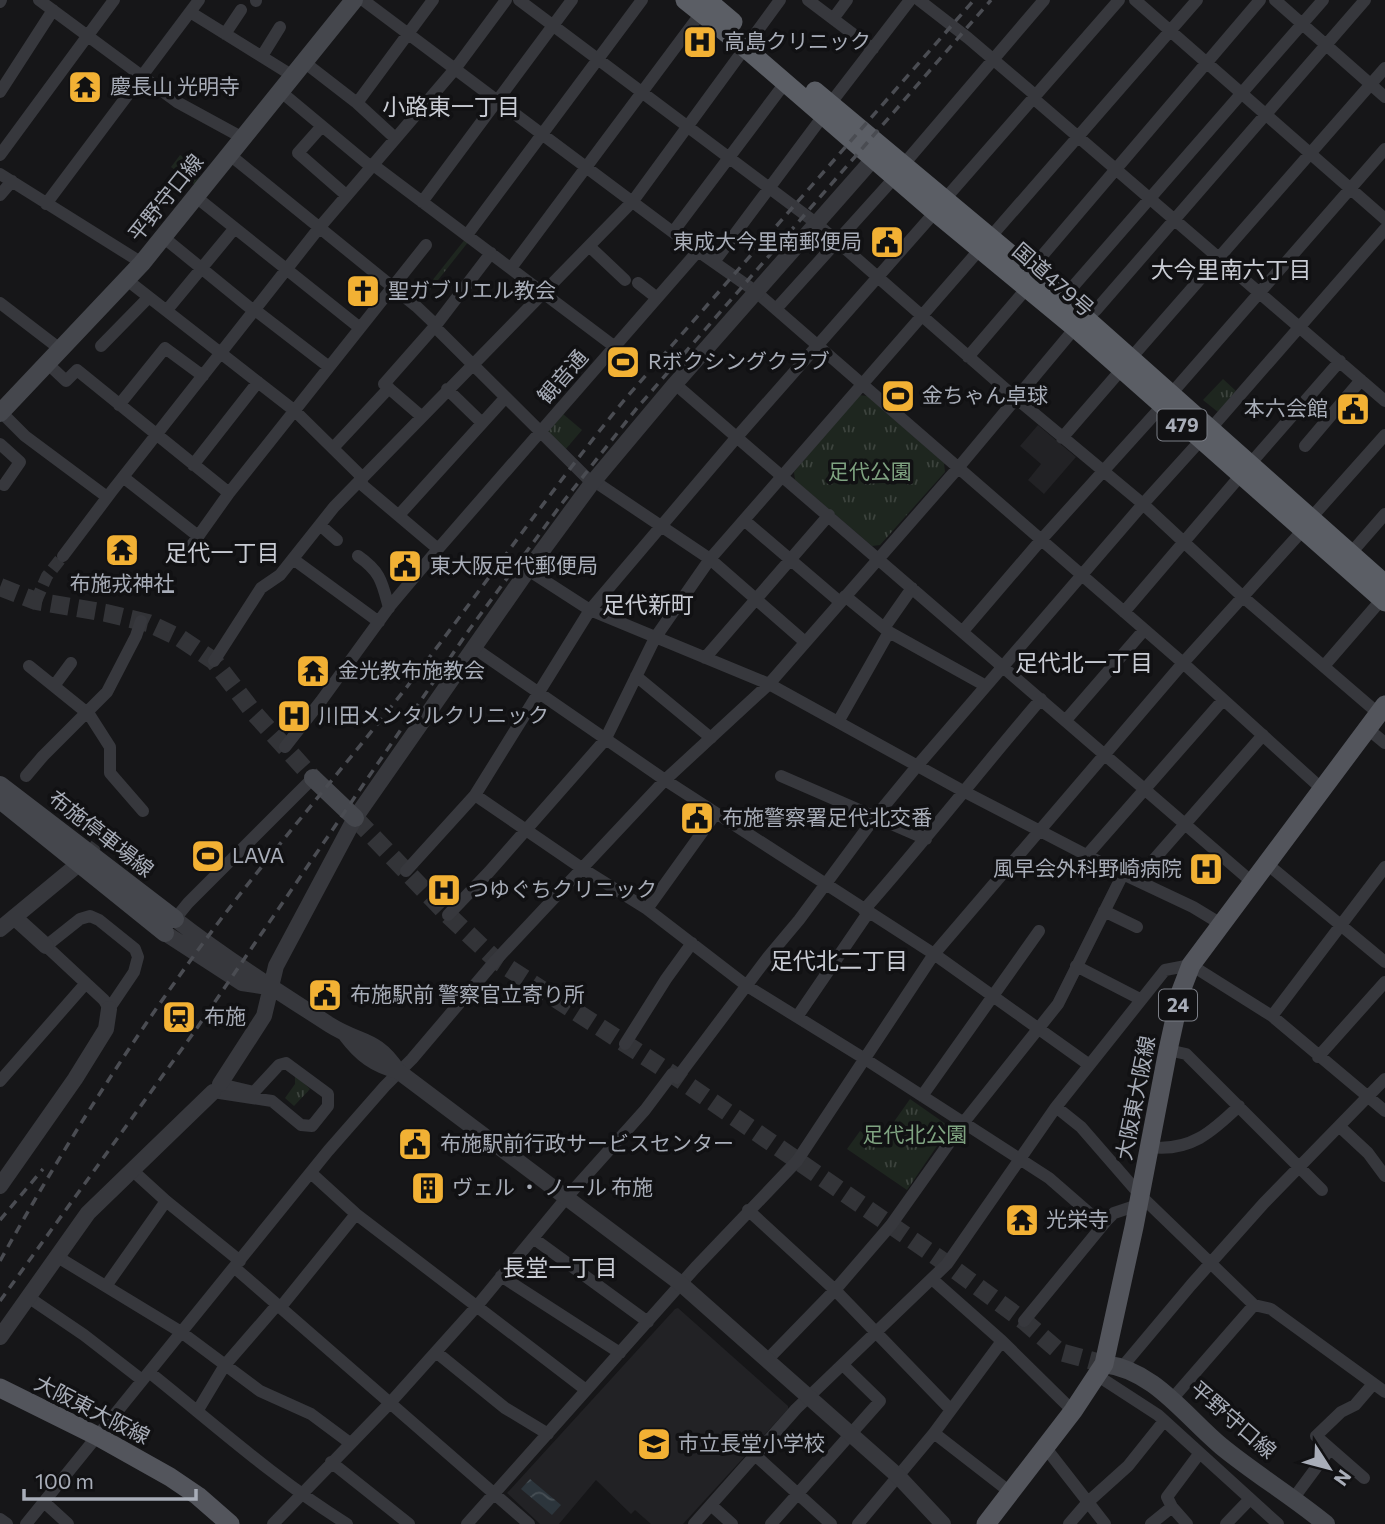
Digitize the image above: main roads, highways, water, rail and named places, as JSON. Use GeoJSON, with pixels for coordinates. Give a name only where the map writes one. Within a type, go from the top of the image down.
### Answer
{"type":"FeatureCollection","features":[{"type":"Feature","properties":{"kind":"highway","name":"国道479号"},"geometry":{"type":"LineString","coordinates":[[685,0],[707,4],[827,110],[1081,324],[1307,524],[1383,586]]}},
{"type":"Feature","properties":{"kind":"highway","name":"国道479号"},"geometry":{"type":"LineString","coordinates":[[748,42],[785,83],[827,110],[874,158],[900,170]]}},
{"type":"Feature","properties":{"kind":"highway","name":"国道479号"},"geometry":{"type":"LineString","coordinates":[[1029,279],[1062,298],[1081,324]]}},
{"type":"Feature","properties":{"kind":"highway","name":"国道479号"},"geometry":{"type":"LineString","coordinates":[[1307,524],[1350,554],[1383,586]]}},
{"type":"Feature","properties":{"kind":"main road","name":"平野守口線"},"geometry":{"type":"LineString","coordinates":[[1,413],[142,263],[354,0]]}},
{"type":"Feature","properties":{"kind":"main road","name":"大阪東大阪線"},"geometry":{"type":"LineString","coordinates":[[986,1524],[1108,1369],[1168,1050],[1181,991],[1191,965],[1377,716]]}},
{"type":"Feature","properties":{"kind":"main road"},"geometry":{"type":"LineString","coordinates":[[313,778],[355,818]]}},
{"type":"Feature","properties":{"kind":"main road","name":"布施停車場線"},"geometry":{"type":"LineString","coordinates":[[12,788],[84,859],[170,926]]}},
{"type":"Feature","properties":{"kind":"main road","name":"平野守口線"},"geometry":{"type":"LineString","coordinates":[[1108,1369],[1173,1398],[1222,1446],[1325,1524]]}},
{"type":"Feature","properties":{"kind":"main road","name":"大阪東大阪線"},"geometry":{"type":"LineString","coordinates":[[0,1388],[97,1436],[189,1489],[230,1524]]}},
{"type":"Feature","properties":{"kind":"water"},"geometry":{"type":"Polygon","coordinates":[[[530,1479],[561,1505],[552,1515],[521,1489],[530,1479]]]}},
{"type":"Feature","properties":{"kind":"tunnel"},"geometry":{"type":"LineString","coordinates":[[36,601],[47,576],[63,556]]}},
{"type":"Feature","properties":{"kind":"tunnel"},"geometry":{"type":"LineString","coordinates":[[0,587],[36,601],[148,623],[180,638],[214,661],[254,713],[313,778]]}},
{"type":"Feature","properties":{"kind":"tunnel"},"geometry":{"type":"LineString","coordinates":[[355,818],[448,915],[496,960],[672,1074],[947,1264],[1024,1321],[1060,1352],[1104,1364]]}},
{"type":"Feature","properties":{"kind":"tunnel"},"geometry":{"type":"LineString","coordinates":[[89,854],[102,837]]}},
{"type":"Feature","properties":{"kind":"railway"},"geometry":{"type":"LineString","coordinates":[[0,1261],[104,1086],[161,1002],[244,890],[406,688],[626,398],[974,0]]}},
{"type":"Feature","properties":{"kind":"railway"},"geometry":{"type":"LineString","coordinates":[[0,1301],[197,1028],[469,630],[563,502],[637,408],[991,0]]}},
{"type":"Feature","properties":{"kind":"railway"},"geometry":{"type":"LineString","coordinates":[[0,1220],[43,1169]]}},
{"type":"Feature","properties":{"kind":"place","name":"高島クリニック"},"geometry":{"type":"Point","coordinates":[700,42]}},
{"type":"Feature","properties":{"kind":"place","name":"慶長山 光明寺"},"geometry":{"type":"Point","coordinates":[85,87]}},
{"type":"Feature","properties":{"kind":"place","name":"東成大今里南郵便局"},"geometry":{"type":"Point","coordinates":[887,242]}},
{"type":"Feature","properties":{"kind":"place","name":"聖ガブリエル教会"},"geometry":{"type":"Point","coordinates":[363,291]}},
{"type":"Feature","properties":{"kind":"place","name":"Rボクシングクラブ"},"geometry":{"type":"Point","coordinates":[623,362]}},
{"type":"Feature","properties":{"kind":"place","name":"金ちゃん卓球"},"geometry":{"type":"Point","coordinates":[898,396]}},
{"type":"Feature","properties":{"kind":"place","name":"本六会館"},"geometry":{"type":"Point","coordinates":[1353,409]}},
{"type":"Feature","properties":{"kind":"place","name":"布施戎神社"},"geometry":{"type":"Point","coordinates":[122,550]}},
{"type":"Feature","properties":{"kind":"place","name":"東大阪足代郵便局"},"geometry":{"type":"Point","coordinates":[405,566]}},
{"type":"Feature","properties":{"kind":"place","name":"金光教布施教会"},"geometry":{"type":"Point","coordinates":[313,671]}},
{"type":"Feature","properties":{"kind":"place","name":"川田メンタルクリニック"},"geometry":{"type":"Point","coordinates":[294,716]}},
{"type":"Feature","properties":{"kind":"place","name":"布施警察署足代北交番"},"geometry":{"type":"Point","coordinates":[697,818]}},
{"type":"Feature","properties":{"kind":"place","name":"LAVA"},"geometry":{"type":"Point","coordinates":[208,856]}},
{"type":"Feature","properties":{"kind":"place","name":"風早会外科野崎病院"},"geometry":{"type":"Point","coordinates":[1206,869]}},
{"type":"Feature","properties":{"kind":"place","name":"つゆぐちクリニック"},"geometry":{"type":"Point","coordinates":[444,890]}},
{"type":"Feature","properties":{"kind":"place","name":"布施駅前 警察官立寄り所"},"geometry":{"type":"Point","coordinates":[325,995]}},
{"type":"Feature","properties":{"kind":"place","name":"布施"},"geometry":{"type":"Point","coordinates":[179,1017]}},
{"type":"Feature","properties":{"kind":"place","name":"布施駅前行政サービスセンター"},"geometry":{"type":"Point","coordinates":[415,1144]}},
{"type":"Feature","properties":{"kind":"place","name":"ヴェル ・ ノール 布施"},"geometry":{"type":"Point","coordinates":[428,1188]}},
{"type":"Feature","properties":{"kind":"place","name":"光栄寺"},"geometry":{"type":"Point","coordinates":[1022,1220]}},
{"type":"Feature","properties":{"kind":"place","name":"市立長堂小学校"},"geometry":{"type":"Point","coordinates":[654,1444]}},
{"type":"Feature","properties":{"kind":"district","name":"小路東一丁目"},"geometry":{"type":"Point","coordinates":[451,107]}},
{"type":"Feature","properties":{"kind":"district","name":"大今里南六丁目"},"geometry":{"type":"Point","coordinates":[1231,270]}},
{"type":"Feature","properties":{"kind":"district","name":"足代一丁目"},"geometry":{"type":"Point","coordinates":[222,553]}},
{"type":"Feature","properties":{"kind":"district","name":"足代新町"},"geometry":{"type":"Point","coordinates":[648,605]}},
{"type":"Feature","properties":{"kind":"district","name":"足代北一丁目"},"geometry":{"type":"Point","coordinates":[1084,663]}},
{"type":"Feature","properties":{"kind":"district","name":"足代北二丁目"},"geometry":{"type":"Point","coordinates":[839,961]}},
{"type":"Feature","properties":{"kind":"district","name":"長堂一丁目"},"geometry":{"type":"Point","coordinates":[560,1268]}},
{"type":"Feature","properties":{"kind":"park label","name":"足代公園"},"geometry":{"type":"Point","coordinates":[870,472]}},
{"type":"Feature","properties":{"kind":"park label","name":"足代北公園"},"geometry":{"type":"Point","coordinates":[915,1135]}}]}
